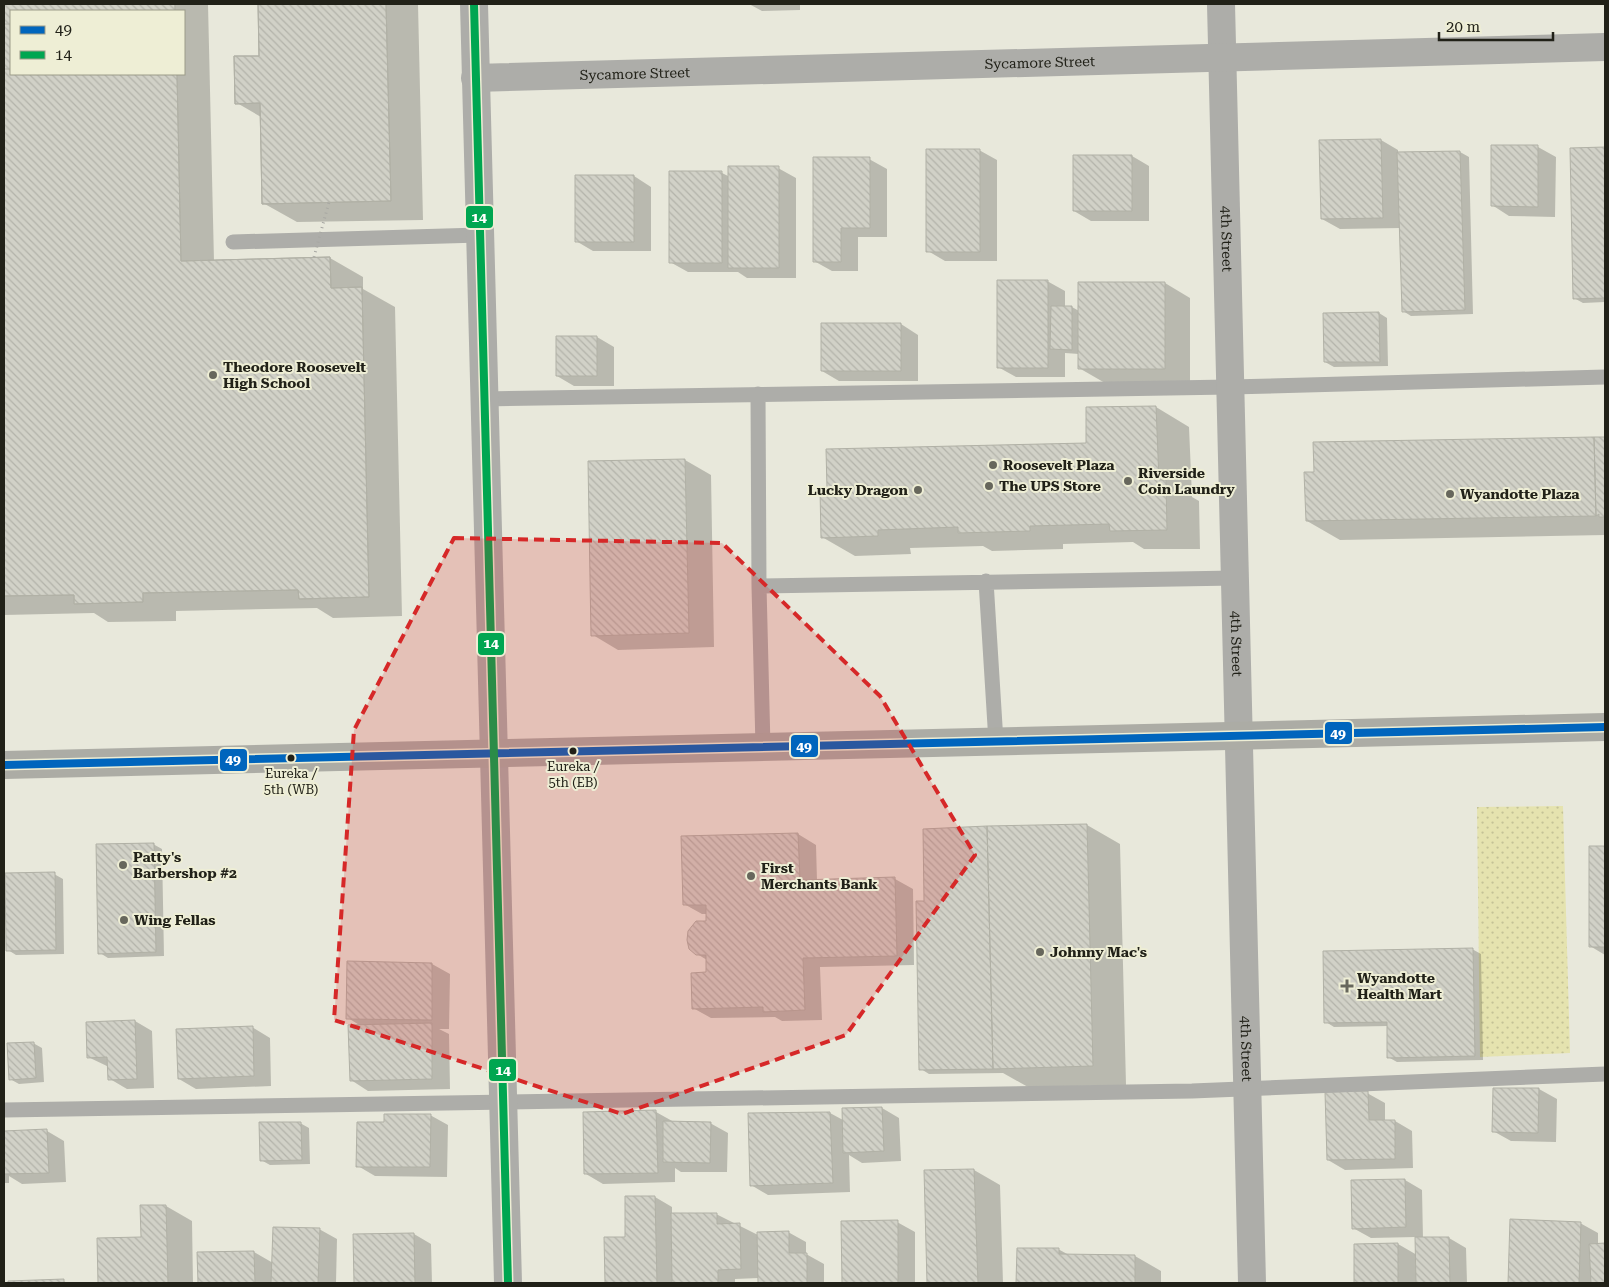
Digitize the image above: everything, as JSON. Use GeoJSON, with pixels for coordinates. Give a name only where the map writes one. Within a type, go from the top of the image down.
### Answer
{"type":"FeatureCollection","features":[{"type":"Feature","properties":{"kind":"main road"},"geometry":{"type":"LineString","coordinates":[[4,765],[1605,727]]}},
{"type":"Feature","properties":{"kind":"street"},"geometry":{"type":"LineString","coordinates":[[474,4],[483,398],[496,754],[508,1283]]}},
{"type":"Feature","properties":{"kind":"street","name":"4th Street"},"geometry":{"type":"LineString","coordinates":[[1221,4],[1252,1283]]}},
{"type":"Feature","properties":{"kind":"street","name":"Sycamore Street"},"geometry":{"type":"LineString","coordinates":[[475,78],[1605,48]]}},
{"type":"Feature","properties":{"kind":"lane"},"geometry":{"type":"LineString","coordinates":[[232,242],[480,235]]}},
{"type":"Feature","properties":{"kind":"lane"},"geometry":{"type":"LineString","coordinates":[[483,398],[1230,387],[1605,377]]}},
{"type":"Feature","properties":{"kind":"lane"},"geometry":{"type":"LineString","coordinates":[[758,394],[758,586],[763,747]]}},
{"type":"Feature","properties":{"kind":"lane"},"geometry":{"type":"LineString","coordinates":[[758,586],[1235,578]]}},
{"type":"Feature","properties":{"kind":"lane"},"geometry":{"type":"LineString","coordinates":[[986,581],[996,742]]}},
{"type":"Feature","properties":{"kind":"lane"},"geometry":{"type":"LineString","coordinates":[[4,1110],[1247,1090],[1605,1074]]}},
{"type":"Feature","properties":{"kind":"path"},"geometry":{"type":"LineString","coordinates":[[314,258],[329,202]]}},
{"type":"Feature","properties":{"kind":"highlighted area"},"geometry":{"type":"Polygon","coordinates":[[[454,538],[722,543],[880,696],[975,855],[846,1035],[622,1114],[334,1020],[354,730],[454,538]]]}},
{"type":"Feature","properties":{"kind":"shaded area"},"geometry":{"type":"Polygon","coordinates":[[[1563,806],[1570,1053],[1480,1057],[1477,807],[1563,806]]]}},
{"type":"Feature","properties":{"kind":"building"},"geometry":{"type":"Polygon","coordinates":[[[4,4],[175,4],[175,10],[10,10],[10,24],[4,24],[4,4]]]}},
{"type":"Feature","properties":{"kind":"building"},"geometry":{"type":"Polygon","coordinates":[[[4,4],[175,4],[175,10],[10,10],[10,75],[177,75],[181,261],[330,257],[331,288],[362,287],[369,597],[299,599],[298,590],[143,593],[143,602],[74,604],[74,595],[4,596],[4,4]]]}},
{"type":"Feature","properties":{"kind":"building"},"geometry":{"type":"Polygon","coordinates":[[[258,4],[386,4],[391,201],[262,204],[260,103],[235,104],[234,56],[259,56],[258,4]]]}},
{"type":"Feature","properties":{"kind":"building"},"geometry":{"type":"Polygon","coordinates":[[[258,4],[386,4],[391,201],[262,204],[260,103],[235,104],[234,56],[259,56],[258,4]]]}},
{"type":"Feature","properties":{"kind":"building"},"geometry":{"type":"Polygon","coordinates":[[[4,69],[10,69],[10,75],[177,75],[181,261],[330,257],[331,288],[362,287],[369,597],[299,599],[298,590],[143,593],[143,602],[74,604],[74,595],[4,596],[4,69]]]}},
{"type":"Feature","properties":{"kind":"building"},"geometry":{"type":"Polygon","coordinates":[[[1381,139],[1383,218],[1321,219],[1319,140],[1381,139]]]}},
{"type":"Feature","properties":{"kind":"building"},"geometry":{"type":"Polygon","coordinates":[[[1491,145],[1538,145],[1538,207],[1491,206],[1491,145]]]}},
{"type":"Feature","properties":{"kind":"building"},"geometry":{"type":"Polygon","coordinates":[[[1605,147],[1605,298],[1573,299],[1570,148],[1605,147]]]}},
{"type":"Feature","properties":{"kind":"building"},"geometry":{"type":"Polygon","coordinates":[[[926,149],[980,149],[980,252],[926,252],[926,149]]]}},
{"type":"Feature","properties":{"kind":"building"},"geometry":{"type":"Polygon","coordinates":[[[1460,151],[1465,310],[1402,312],[1397,152],[1460,151]]]}},
{"type":"Feature","properties":{"kind":"building"},"geometry":{"type":"Polygon","coordinates":[[[1073,155],[1132,155],[1132,211],[1073,211],[1073,155]]]}},
{"type":"Feature","properties":{"kind":"building"},"geometry":{"type":"Polygon","coordinates":[[[813,157],[870,157],[870,228],[841,228],[841,262],[813,262],[813,157]]]}},
{"type":"Feature","properties":{"kind":"building"},"geometry":{"type":"Polygon","coordinates":[[[728,166],[779,166],[779,268],[728,268],[728,166]]]}},
{"type":"Feature","properties":{"kind":"building"},"geometry":{"type":"Polygon","coordinates":[[[669,171],[722,171],[722,263],[669,263],[669,171]]]}},
{"type":"Feature","properties":{"kind":"building"},"geometry":{"type":"Polygon","coordinates":[[[575,175],[634,175],[634,242],[575,242],[575,175]]]}},
{"type":"Feature","properties":{"kind":"building"},"geometry":{"type":"Polygon","coordinates":[[[997,280],[1048,280],[1048,368],[997,368],[997,280]]]}},
{"type":"Feature","properties":{"kind":"building"},"geometry":{"type":"Polygon","coordinates":[[[1078,282],[1165,282],[1165,369],[1078,369],[1078,282]]]}},
{"type":"Feature","properties":{"kind":"building"},"geometry":{"type":"Polygon","coordinates":[[[1051,306],[1072,306],[1072,350],[1050,349],[1051,306]]]}},
{"type":"Feature","properties":{"kind":"building"},"geometry":{"type":"Polygon","coordinates":[[[1379,312],[1380,362],[1324,362],[1323,313],[1379,312]]]}},
{"type":"Feature","properties":{"kind":"building"},"geometry":{"type":"Polygon","coordinates":[[[821,323],[901,323],[901,371],[821,371],[821,323]]]}},
{"type":"Feature","properties":{"kind":"building"},"geometry":{"type":"Polygon","coordinates":[[[556,336],[597,336],[597,376],[556,376],[556,336]]]}},
{"type":"Feature","properties":{"kind":"building","name":"Roosevelt Plaza"},"geometry":{"type":"Polygon","coordinates":[[[1156,406],[1159,480],[1166,480],[1167,530],[1110,531],[1109,524],[1030,526],[1030,531],[958,533],[958,527],[878,530],[878,536],[821,538],[820,489],[827,489],[826,449],[1086,443],[1086,407],[1156,406]]]}},
{"type":"Feature","properties":{"kind":"building"},"geometry":{"type":"Polygon","coordinates":[[[1594,437],[1605,437],[1605,517],[1599,517],[1599,514],[1596,516],[1594,437]]]}},
{"type":"Feature","properties":{"kind":"building","name":"Wyandotte Plaza"},"geometry":{"type":"Polygon","coordinates":[[[1594,437],[1596,516],[1306,521],[1304,472],[1314,472],[1313,442],[1594,437]]]}},
{"type":"Feature","properties":{"kind":"building"},"geometry":{"type":"Polygon","coordinates":[[[685,459],[689,633],[591,636],[588,461],[685,459]]]}},
{"type":"Feature","properties":{"kind":"building","name":"Johnny Mac's"},"geometry":{"type":"Polygon","coordinates":[[[1087,824],[1093,1066],[993,1069],[987,826],[1087,824]]]}},
{"type":"Feature","properties":{"kind":"building"},"geometry":{"type":"Polygon","coordinates":[[[987,826],[993,1069],[919,1070],[916,901],[924,901],[923,829],[987,826]]]}},
{"type":"Feature","properties":{"kind":"building"},"geometry":{"type":"Polygon","coordinates":[[[798,833],[800,880],[895,877],[897,956],[803,958],[805,1010],[763,1012],[763,1007],[692,1009],[691,973],[706,972],[706,955],[696,955],[689,949],[688,931],[696,921],[706,921],[706,905],[683,905],[681,836],[798,833]]]}},
{"type":"Feature","properties":{"kind":"building"},"geometry":{"type":"Polygon","coordinates":[[[154,843],[156,952],[98,954],[96,844],[154,843]]]}},
{"type":"Feature","properties":{"kind":"building"},"geometry":{"type":"Polygon","coordinates":[[[1589,846],[1605,846],[1605,947],[1589,947],[1589,846]]]}},
{"type":"Feature","properties":{"kind":"building"},"geometry":{"type":"Polygon","coordinates":[[[55,872],[56,950],[6,951],[5,873],[55,872]]]}},
{"type":"Feature","properties":{"kind":"building"},"geometry":{"type":"Polygon","coordinates":[[[1473,948],[1475,1056],[1387,1058],[1387,1022],[1324,1023],[1323,951],[1473,948]]]}},
{"type":"Feature","properties":{"kind":"building"},"geometry":{"type":"Polygon","coordinates":[[[347,961],[432,963],[432,1020],[346,1019],[347,961]]]}},
{"type":"Feature","properties":{"kind":"building"},"geometry":{"type":"Polygon","coordinates":[[[135,1020],[137,1079],[108,1080],[107,1057],[87,1058],[86,1022],[135,1020]]]}},
{"type":"Feature","properties":{"kind":"building"},"geometry":{"type":"Polygon","coordinates":[[[432,1023],[432,1079],[350,1081],[348,1025],[432,1023]]]}},
{"type":"Feature","properties":{"kind":"building"},"geometry":{"type":"Polygon","coordinates":[[[253,1026],[254,1076],[178,1079],[176,1029],[253,1026]]]}},
{"type":"Feature","properties":{"kind":"building"},"geometry":{"type":"Polygon","coordinates":[[[34,1042],[36,1078],[9,1080],[7,1043],[34,1042]]]}},
{"type":"Feature","properties":{"kind":"building"},"geometry":{"type":"Polygon","coordinates":[[[1493,1088],[1539,1088],[1538,1133],[1492,1132],[1493,1088]]]}},
{"type":"Feature","properties":{"kind":"building"},"geometry":{"type":"Polygon","coordinates":[[[1368,1091],[1369,1120],[1395,1120],[1395,1159],[1327,1160],[1325,1092],[1368,1091]]]}},
{"type":"Feature","properties":{"kind":"building"},"geometry":{"type":"Polygon","coordinates":[[[882,1107],[884,1151],[843,1153],[842,1108],[882,1107]]]}},
{"type":"Feature","properties":{"kind":"building"},"geometry":{"type":"Polygon","coordinates":[[[656,1110],[658,1173],[584,1174],[583,1112],[656,1110]]]}},
{"type":"Feature","properties":{"kind":"building"},"geometry":{"type":"Polygon","coordinates":[[[830,1112],[833,1183],[750,1186],[748,1113],[830,1112]]]}},
{"type":"Feature","properties":{"kind":"building"},"geometry":{"type":"Polygon","coordinates":[[[384,1114],[431,1114],[430,1167],[356,1167],[357,1122],[384,1122],[384,1114]]]}},
{"type":"Feature","properties":{"kind":"building"},"geometry":{"type":"Polygon","coordinates":[[[663,1121],[711,1122],[710,1163],[663,1162],[663,1121]]]}},
{"type":"Feature","properties":{"kind":"building"},"geometry":{"type":"Polygon","coordinates":[[[259,1122],[301,1122],[302,1160],[260,1161],[259,1122]]]}},
{"type":"Feature","properties":{"kind":"building"},"geometry":{"type":"Polygon","coordinates":[[[47,1129],[49,1173],[4,1174],[4,1131],[47,1129]]]}},
{"type":"Feature","properties":{"kind":"building"},"geometry":{"type":"Polygon","coordinates":[[[974,1169],[978,1283],[927,1283],[924,1170],[974,1169]]]}},
{"type":"Feature","properties":{"kind":"building"},"geometry":{"type":"Polygon","coordinates":[[[1405,1179],[1406,1227],[1352,1229],[1351,1180],[1405,1179]]]}},
{"type":"Feature","properties":{"kind":"building"},"geometry":{"type":"Polygon","coordinates":[[[625,1196],[655,1196],[657,1283],[605,1283],[604,1237],[625,1237],[625,1196]]]}},
{"type":"Feature","properties":{"kind":"building"},"geometry":{"type":"Polygon","coordinates":[[[140,1205],[166,1205],[168,1283],[98,1283],[97,1238],[141,1237],[140,1205]]]}},
{"type":"Feature","properties":{"kind":"building"},"geometry":{"type":"Polygon","coordinates":[[[671,1213],[717,1213],[717,1224],[740,1223],[741,1269],[718,1270],[718,1283],[672,1283],[671,1213]]]}},
{"type":"Feature","properties":{"kind":"building"},"geometry":{"type":"Polygon","coordinates":[[[1510,1219],[1581,1222],[1579,1283],[1508,1283],[1510,1219]]]}},
{"type":"Feature","properties":{"kind":"building"},"geometry":{"type":"Polygon","coordinates":[[[898,1220],[898,1283],[842,1283],[841,1221],[898,1220]]]}},
{"type":"Feature","properties":{"kind":"building"},"geometry":{"type":"Polygon","coordinates":[[[273,1227],[320,1228],[318,1283],[271,1283],[273,1227]]]}},
{"type":"Feature","properties":{"kind":"building"},"geometry":{"type":"Polygon","coordinates":[[[789,1231],[789,1253],[807,1253],[807,1283],[758,1283],[757,1232],[789,1231]]]}},
{"type":"Feature","properties":{"kind":"building"},"geometry":{"type":"Polygon","coordinates":[[[414,1233],[415,1283],[354,1283],[353,1234],[414,1233]]]}},
{"type":"Feature","properties":{"kind":"building"},"geometry":{"type":"Polygon","coordinates":[[[1415,1237],[1449,1237],[1450,1283],[1416,1283],[1415,1237]]]}},
{"type":"Feature","properties":{"kind":"building"},"geometry":{"type":"Polygon","coordinates":[[[1398,1243],[1398,1283],[1354,1283],[1354,1244],[1398,1243]]]}},
{"type":"Feature","properties":{"kind":"building"},"geometry":{"type":"Polygon","coordinates":[[[1605,1243],[1605,1283],[1591,1283],[1589,1244],[1605,1243]]]}},
{"type":"Feature","properties":{"kind":"building"},"geometry":{"type":"Polygon","coordinates":[[[1017,1248],[1059,1248],[1059,1254],[1135,1255],[1135,1283],[1016,1283],[1017,1248]]]}},
{"type":"Feature","properties":{"kind":"building"},"geometry":{"type":"Polygon","coordinates":[[[254,1251],[255,1283],[198,1283],[197,1252],[254,1251]]]}},
{"type":"Feature","properties":{"kind":"building"},"geometry":{"type":"Polygon","coordinates":[[[64,1279],[64,1283],[8,1283],[8,1281],[64,1279]]]}},
{"type":"Feature","properties":{"kind":"transit line","name":"14"},"geometry":{"type":"LineString","coordinates":[[474,4],[508,1283]]}},
{"type":"Feature","properties":{"kind":"transit line","name":"49"},"geometry":{"type":"LineString","coordinates":[[4,765],[1605,727]]}},
{"type":"Feature","properties":{"kind":"place","name":"Theodore Roosevelt High School"},"geometry":{"type":"Point","coordinates":[213,375]}},
{"type":"Feature","properties":{"kind":"place","name":"Roosevelt Plaza"},"geometry":{"type":"Point","coordinates":[993,465]}},
{"type":"Feature","properties":{"kind":"place","name":"Riverside Coin Laundry"},"geometry":{"type":"Point","coordinates":[1128,481]}},
{"type":"Feature","properties":{"kind":"place","name":"The UPS Store"},"geometry":{"type":"Point","coordinates":[989,486]}},
{"type":"Feature","properties":{"kind":"place","name":"Lucky Dragon"},"geometry":{"type":"Point","coordinates":[918,490]}},
{"type":"Feature","properties":{"kind":"place","name":"Wyandotte Plaza"},"geometry":{"type":"Point","coordinates":[1450,494]}},
{"type":"Feature","properties":{"kind":"place","name":"Eureka / 5th (EB)"},"geometry":{"type":"Point","coordinates":[573,751]}},
{"type":"Feature","properties":{"kind":"place","name":"Eureka / 5th (WB)"},"geometry":{"type":"Point","coordinates":[291,758]}},
{"type":"Feature","properties":{"kind":"place","name":"Patty's Barbershop #2"},"geometry":{"type":"Point","coordinates":[123,865]}},
{"type":"Feature","properties":{"kind":"place","name":"First Merchants Bank"},"geometry":{"type":"Point","coordinates":[751,876]}},
{"type":"Feature","properties":{"kind":"place","name":"Wing Fellas"},"geometry":{"type":"Point","coordinates":[124,920]}},
{"type":"Feature","properties":{"kind":"place","name":"Johnny Mac's"},"geometry":{"type":"Point","coordinates":[1040,952]}},
{"type":"Feature","properties":{"kind":"place","name":"Wyandotte Health Mart"},"geometry":{"type":"Point","coordinates":[1347,986]}}]}
